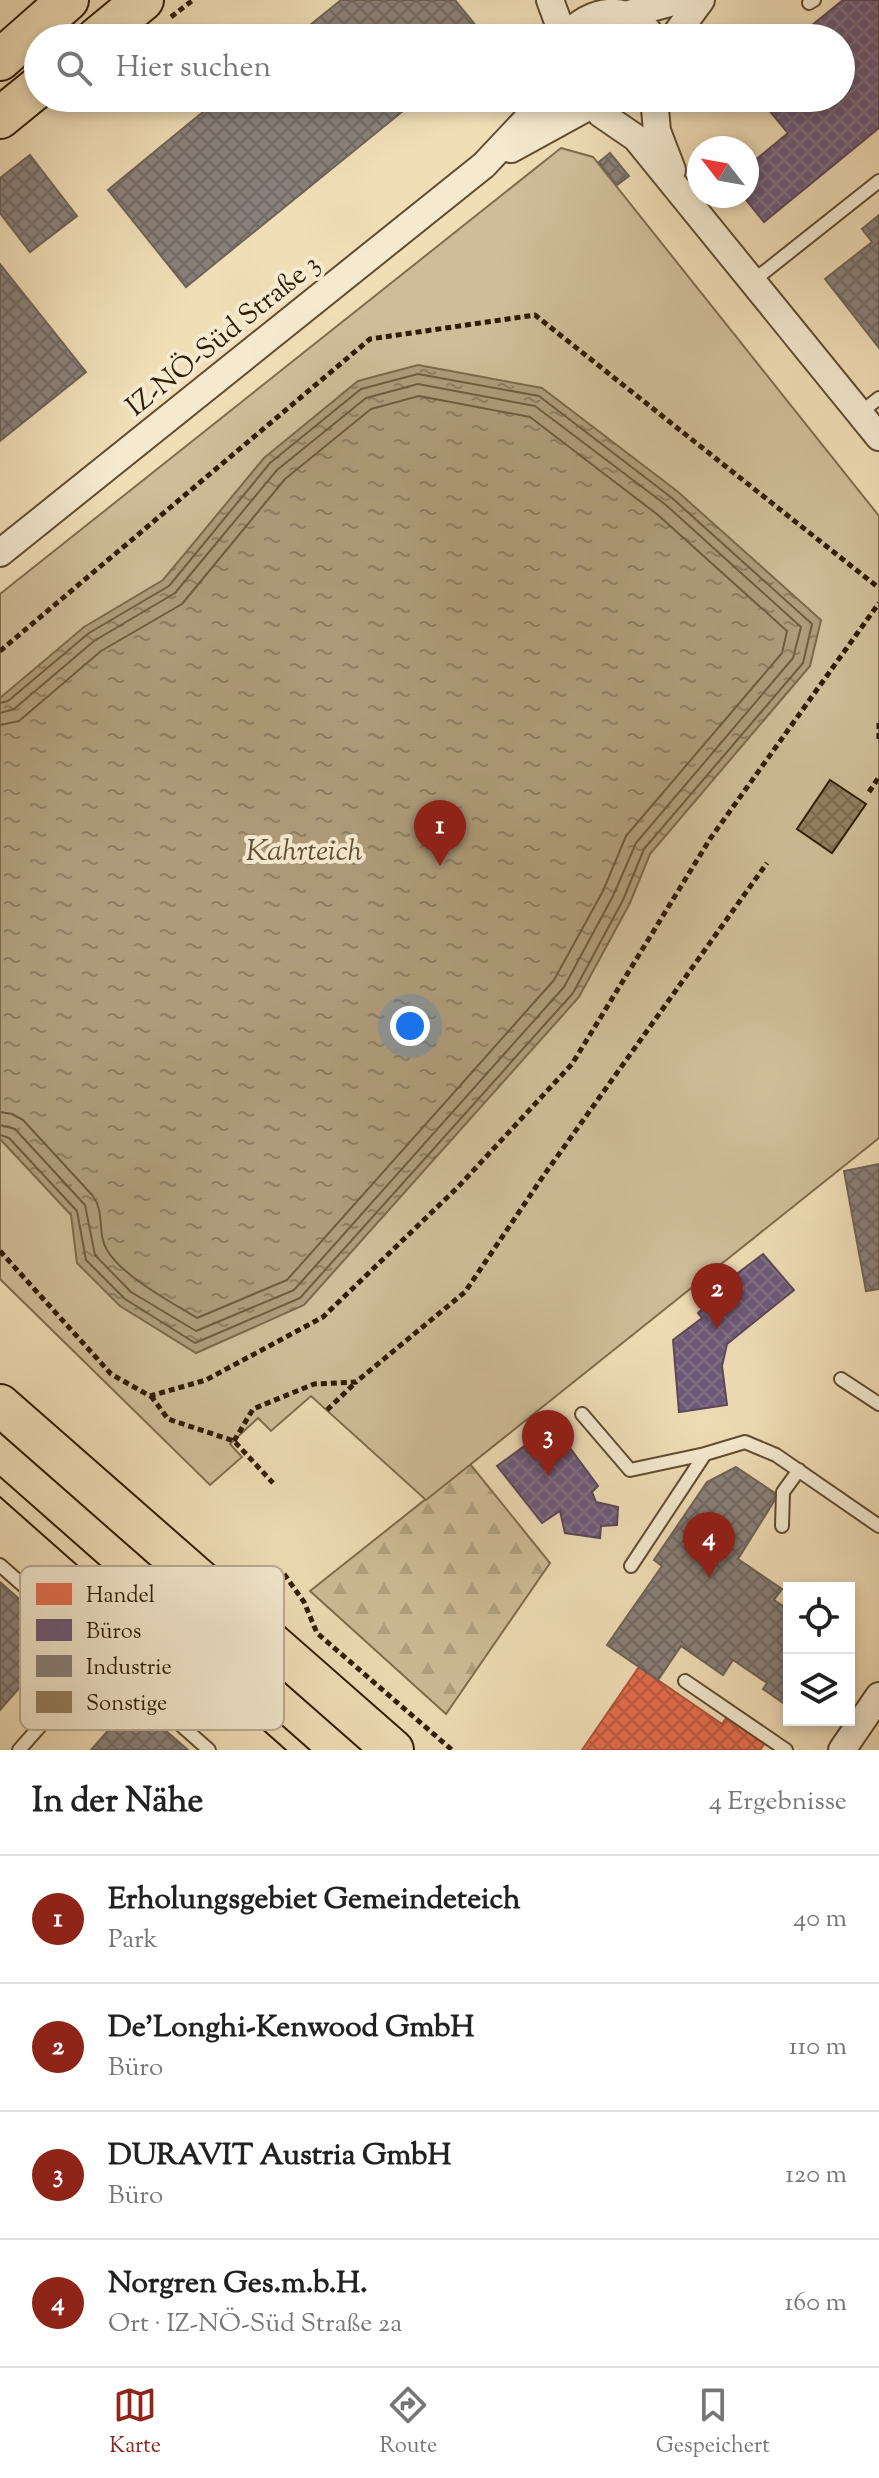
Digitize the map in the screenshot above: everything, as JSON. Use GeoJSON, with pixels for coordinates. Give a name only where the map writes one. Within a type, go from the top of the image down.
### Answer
{"type":"FeatureCollection","features":[{"type":"Feature","properties":{"kind":"main road"},"geometry":{"type":"LineString","coordinates":[[41,24],[68,0]]}},
{"type":"Feature","properties":{"kind":"main road"},"geometry":{"type":"LineString","coordinates":[[114,24],[143,0]]}},
{"type":"Feature","properties":{"kind":"main road"},"geometry":{"type":"LineString","coordinates":[[0,60],[24,39]]}},
{"type":"Feature","properties":{"kind":"main road"},"geometry":{"type":"LineString","coordinates":[[0,118],[24,98]]}},
{"type":"Feature","properties":{"kind":"main road"},"geometry":{"type":"LineString","coordinates":[[0,1405],[183,1566]]}},
{"type":"Feature","properties":{"kind":"main road"},"geometry":{"type":"LineString","coordinates":[[284,1654],[393,1750]]}},
{"type":"Feature","properties":{"kind":"street"},"geometry":{"type":"LineString","coordinates":[[550,0],[559,24]]}},
{"type":"Feature","properties":{"kind":"street"},"geometry":{"type":"LineString","coordinates":[[577,0],[641,24]]}},
{"type":"Feature","properties":{"kind":"street"},"geometry":{"type":"LineString","coordinates":[[577,24],[592,15],[616,14],[681,0]]}},
{"type":"Feature","properties":{"kind":"street"},"geometry":{"type":"LineString","coordinates":[[683,24],[701,0]]}},
{"type":"Feature","properties":{"kind":"street","name":"IZ-NÖ-Süd Straße 3"},"geometry":{"type":"LineString","coordinates":[[0,553],[484,165],[534,112]]}},
{"type":"Feature","properties":{"kind":"street","name":"IZ-NÖ-Süd Straße 3"},"geometry":{"type":"LineString","coordinates":[[484,165],[576,112]]}},
{"type":"Feature","properties":{"kind":"street"},"geometry":{"type":"LineString","coordinates":[[594,112],[632,134],[753,281],[872,405],[879,437]]}},
{"type":"Feature","properties":{"kind":"street"},"geometry":{"type":"LineString","coordinates":[[655,112],[657,131],[680,192]]}},
{"type":"Feature","properties":{"kind":"street"},"geometry":{"type":"LineString","coordinates":[[842,1750],[879,1696]]}},
{"type":"Feature","properties":{"kind":"lane"},"geometry":{"type":"LineString","coordinates":[[753,281],[879,181]]}},
{"type":"Feature","properties":{"kind":"lane"},"geometry":{"type":"LineString","coordinates":[[841,1379],[879,1404]]}},
{"type":"Feature","properties":{"kind":"lane"},"geometry":{"type":"LineString","coordinates":[[582,1414],[630,1470],[745,1442],[776,1455],[879,1526]]}},
{"type":"Feature","properties":{"kind":"lane"},"geometry":{"type":"LineString","coordinates":[[631,1566],[705,1454]]}},
{"type":"Feature","properties":{"kind":"lane"},"geometry":{"type":"LineString","coordinates":[[782,1526],[783,1492],[799,1470]]}},
{"type":"Feature","properties":{"kind":"lane"},"geometry":{"type":"LineString","coordinates":[[0,1565],[20,1583]]}},
{"type":"Feature","properties":{"kind":"lane"},"geometry":{"type":"LineString","coordinates":[[685,1681],[786,1750]]}},
{"type":"Feature","properties":{"kind":"lane"},"geometry":{"type":"LineString","coordinates":[[19,1750],[37,1730]]}},
{"type":"Feature","properties":{"kind":"lane"},"geometry":{"type":"LineString","coordinates":[[186,1730],[209,1750]]}},
{"type":"Feature","properties":{"kind":"path"},"geometry":{"type":"LineString","coordinates":[[0,651],[370,339],[535,315],[879,588]]}},
{"type":"Feature","properties":{"kind":"path"},"geometry":{"type":"LineString","coordinates":[[150,1396],[206,1380],[323,1317],[458,1187],[552,1086],[572,1064],[710,839],[879,603]]}},
{"type":"Feature","properties":{"kind":"path"},"geometry":{"type":"LineString","coordinates":[[879,723],[879,742]]}},
{"type":"Feature","properties":{"kind":"path"},"geometry":{"type":"LineString","coordinates":[[869,792],[879,777]]}},
{"type":"Feature","properties":{"kind":"path"},"geometry":{"type":"LineString","coordinates":[[327,1410],[356,1382],[465,1292],[544,1175],[767,863]]}},
{"type":"Feature","properties":{"kind":"path"},"geometry":{"type":"LineString","coordinates":[[0,1251],[111,1374],[150,1396],[168,1419],[234,1441],[273,1483]]}},
{"type":"Feature","properties":{"kind":"path"},"geometry":{"type":"LineString","coordinates":[[234,1441],[253,1409],[314,1384],[356,1382]]}},
{"type":"Feature","properties":{"kind":"path"},"geometry":{"type":"LineString","coordinates":[[284,1574],[304,1602],[317,1633],[452,1750]]}},
{"type":"Feature","properties":{"kind":"green space"},"geometry":{"type":"Polygon","coordinates":[[[561,148],[593,157],[879,516],[879,1138],[426,1500],[311,1396],[271,1431],[258,1418],[230,1444],[242,1457],[210,1485],[0,1279],[0,594],[561,148]]]}},
{"type":"Feature","properties":{"kind":"green space"},"geometry":{"type":"Polygon","coordinates":[[[470,1464],[550,1563],[446,1714],[310,1591],[470,1464]]]}},
{"type":"Feature","properties":{"kind":"water","name":"Kahrteich"},"geometry":{"type":"Polygon","coordinates":[[[418,365],[542,388],[677,491],[821,620],[810,666],[650,854],[630,903],[579,997],[304,1305],[196,1353],[120,1306],[77,1263],[71,1215],[0,1139],[0,698],[84,627],[163,580],[264,458],[358,381],[418,365]]]}},
{"type":"Feature","properties":{"kind":"building: Handel"},"geometry":{"type":"Polygon","coordinates":[[[639,1667],[722,1724],[727,1717],[765,1743],[760,1750],[582,1750],[639,1667]]]}},
{"type":"Feature","properties":{"kind":"building: Büros"},"geometry":{"type":"Polygon","coordinates":[[[843,0],[879,0],[879,128],[764,222],[753,208],[759,208],[759,157],[788,133],[771,112],[855,112],[855,24],[813,24],[843,0]]]}},
{"type":"Feature","properties":{"kind":"building: Büros"},"geometry":{"type":"Polygon","coordinates":[[[763,1254],[794,1290],[727,1344],[722,1366],[727,1405],[679,1412],[673,1340],[702,1318],[698,1313],[709,1303],[705,1298],[763,1254]]]}},
{"type":"Feature","properties":{"kind":"building: Büros"},"geometry":{"type":"Polygon","coordinates":[[[553,1425],[598,1486],[592,1492],[596,1502],[618,1507],[617,1525],[601,1526],[600,1538],[565,1533],[560,1511],[542,1523],[497,1466],[553,1425]]]}},
{"type":"Feature","properties":{"kind":"building: Industrie"},"geometry":{"type":"Polygon","coordinates":[[[341,0],[455,0],[475,24],[311,24],[341,0]]]}},
{"type":"Feature","properties":{"kind":"building: Industrie"},"geometry":{"type":"Polygon","coordinates":[[[203,112],[402,112],[186,287],[108,190],[203,112]]]}},
{"type":"Feature","properties":{"kind":"building: Industrie"},"geometry":{"type":"Polygon","coordinates":[[[610,153],[629,176],[617,185],[599,162],[610,153]]]}},
{"type":"Feature","properties":{"kind":"building: Industrie"},"geometry":{"type":"Polygon","coordinates":[[[30,155],[77,216],[30,252],[0,213],[0,178],[30,155]]]}},
{"type":"Feature","properties":{"kind":"building: Industrie"},"geometry":{"type":"Polygon","coordinates":[[[879,215],[879,348],[825,279],[872,242],[862,229],[879,215]]]}},
{"type":"Feature","properties":{"kind":"building: Industrie"},"geometry":{"type":"Polygon","coordinates":[[[0,264],[86,372],[0,441],[0,264]]]}},
{"type":"Feature","properties":{"kind":"building: Industrie"},"geometry":{"type":"Polygon","coordinates":[[[879,1164],[879,1289],[866,1291],[844,1171],[879,1164]]]}},
{"type":"Feature","properties":{"kind":"building: Industrie"},"geometry":{"type":"Polygon","coordinates":[[[736,1467],[778,1495],[738,1559],[782,1589],[774,1600],[783,1606],[783,1703],[763,1689],[767,1683],[733,1660],[723,1675],[681,1646],[658,1680],[607,1645],[662,1566],[654,1560],[707,1482],[736,1467]]]}},
{"type":"Feature","properties":{"kind":"building: Industrie"},"geometry":{"type":"Polygon","coordinates":[[[0,1582],[20,1600],[20,1687],[0,1710],[0,1582]]]}},
{"type":"Feature","properties":{"kind":"building: Industrie"},"geometry":{"type":"Polygon","coordinates":[[[108,1730],[165,1730],[188,1750],[91,1750],[108,1730]]]}},
{"type":"Feature","properties":{"kind":"building: Sonstige"},"geometry":{"type":"Polygon","coordinates":[[[830,780],[866,804],[832,853],[797,829],[830,780]]]}},
{"type":"Feature","properties":{"kind":"tram line"},"geometry":{"type":"LineString","coordinates":[[0,1477],[101,1566]]}},
{"type":"Feature","properties":{"kind":"tram line"},"geometry":{"type":"LineString","coordinates":[[0,1497],[78,1566]]}},
{"type":"Feature","properties":{"kind":"tram line"},"geometry":{"type":"LineString","coordinates":[[284,1727],[310,1750]]}},
{"type":"Feature","properties":{"kind":"tram line"},"geometry":{"type":"LineString","coordinates":[[263,1730],[286,1750]]}},
{"type":"Feature","properties":{"kind":"place","name":"Erholungsgebiet Gemeindeteich"},"geometry":{"type":"Point","coordinates":[440,866]}},
{"type":"Feature","properties":{"kind":"place","name":"De'Longhi-Kenwood GmbH"},"geometry":{"type":"Point","coordinates":[717,1329]}},
{"type":"Feature","properties":{"kind":"place","name":"DURAVIT Austria GmbH"},"geometry":{"type":"Point","coordinates":[548,1476]}},
{"type":"Feature","properties":{"kind":"place","name":"Norgren Ges.m.b.H."},"geometry":{"type":"Point","coordinates":[709,1578]}}]}
